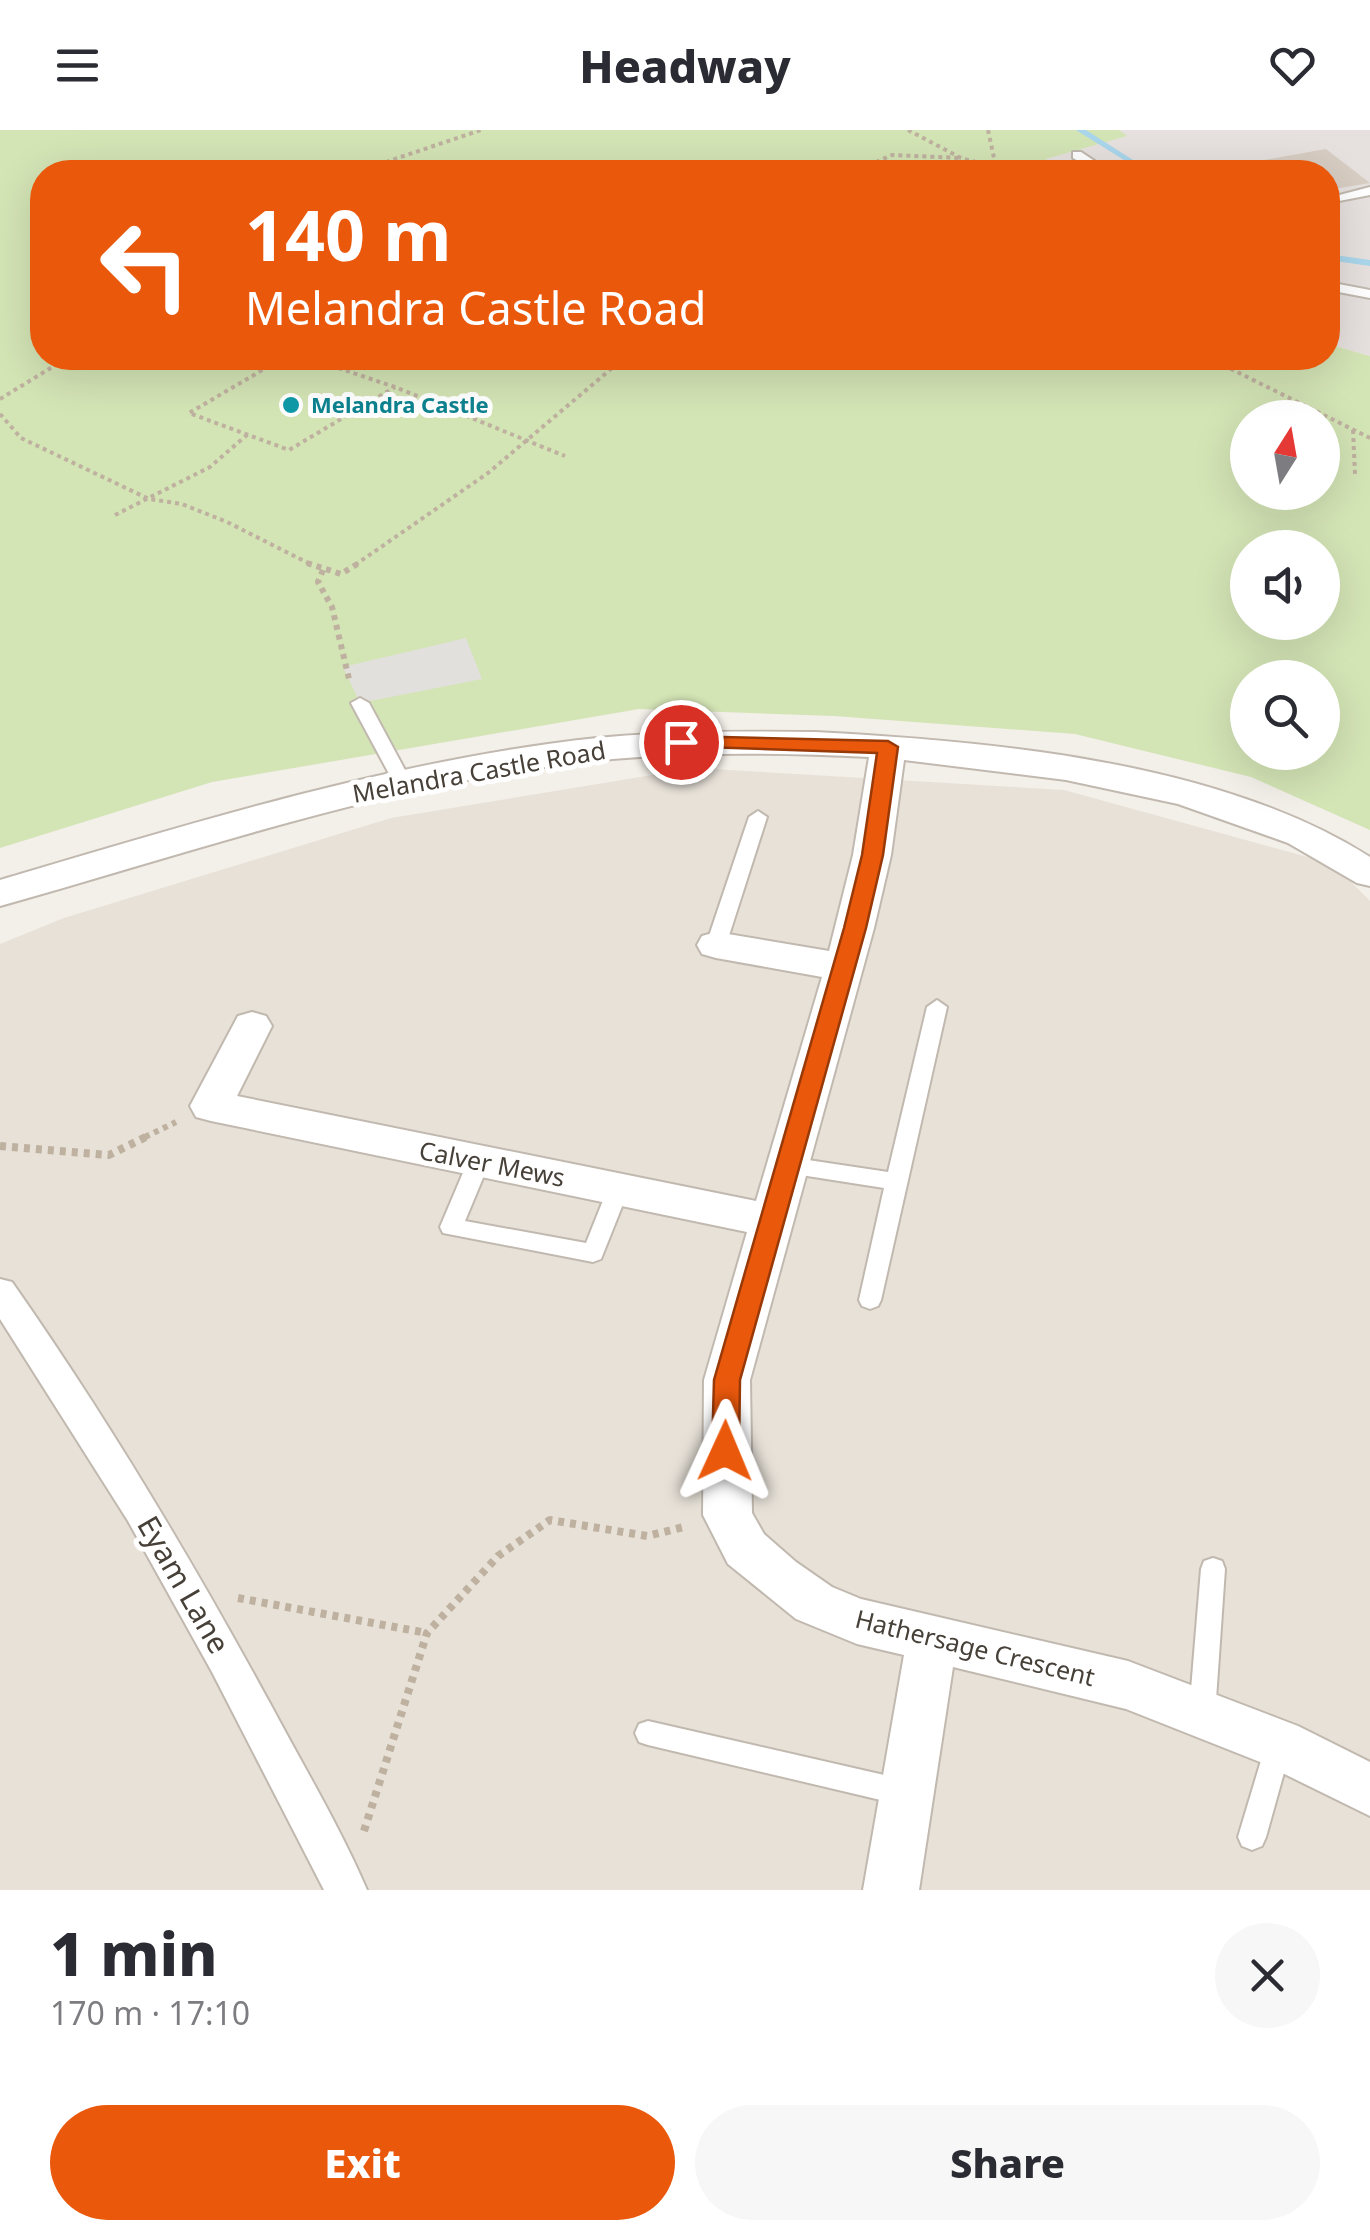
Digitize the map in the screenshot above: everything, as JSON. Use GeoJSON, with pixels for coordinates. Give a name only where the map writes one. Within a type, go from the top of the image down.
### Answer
{"type":"FeatureCollection","features":[{"type":"Feature","properties":{"kind":"street","name":"Melandra Castle Road"},"geometry":{"type":"LineString","coordinates":[[0,893],[258,816],[403,783],[558,753],[681,742],[888,747],[996,757],[1122,779],[1245,813],[1342,854],[1370,874]]}},
{"type":"Feature","properties":{"kind":"street"},"geometry":{"type":"LineString","coordinates":[[728,1515],[727,1380],[844,967],[872,855],[888,747]]}},
{"type":"Feature","properties":{"kind":"street"},"geometry":{"type":"LineString","coordinates":[[716,945],[844,967]]}},
{"type":"Feature","properties":{"kind":"street"},"geometry":{"type":"LineString","coordinates":[[210,1106],[252,1026]]}},
{"type":"Feature","properties":{"kind":"street","name":"Calver Mews"},"geometry":{"type":"LineString","coordinates":[[210,1106],[774,1221]]}},
{"type":"Feature","properties":{"kind":"street","name":"Eyam Lane"},"geometry":{"type":"LineString","coordinates":[[0,1292],[46,1356],[188,1588],[346,1890]]}},
{"type":"Feature","properties":{"kind":"street","name":"Hathersage Crescent"},"geometry":{"type":"LineString","coordinates":[[728,1515],[746,1548],[778,1578],[814,1603],[857,1621],[1128,1685],[1279,1744],[1370,1790]]}},
{"type":"Feature","properties":{"kind":"street"},"geometry":{"type":"LineString","coordinates":[[891,1890],[932,1640]]}},
{"type":"Feature","properties":{"kind":"lane"},"geometry":{"type":"LineString","coordinates":[[1076,155],[1085,160]]}},
{"type":"Feature","properties":{"kind":"lane"},"geometry":{"type":"LineString","coordinates":[[1340,197],[1370,191]]}},
{"type":"Feature","properties":{"kind":"lane"},"geometry":{"type":"LineString","coordinates":[[1340,288],[1370,294]]}},
{"type":"Feature","properties":{"kind":"lane"},"geometry":{"type":"LineString","coordinates":[[360,703],[403,783]]}},
{"type":"Feature","properties":{"kind":"lane"},"geometry":{"type":"LineString","coordinates":[[716,945],[758,817]]}},
{"type":"Feature","properties":{"kind":"lane"},"geometry":{"type":"LineString","coordinates":[[870,1300],[937,1007]]}},
{"type":"Feature","properties":{"kind":"lane"},"geometry":{"type":"LineString","coordinates":[[479,1162],[451,1227],[593,1253],[618,1189]]}},
{"type":"Feature","properties":{"kind":"lane"},"geometry":{"type":"LineString","coordinates":[[788,1165],[896,1182]]}},
{"type":"Feature","properties":{"kind":"lane"},"geometry":{"type":"LineString","coordinates":[[1202,1714],[1213,1569]]}},
{"type":"Feature","properties":{"kind":"lane"},"geometry":{"type":"LineString","coordinates":[[648,1733],[908,1794]]}},
{"type":"Feature","properties":{"kind":"lane"},"geometry":{"type":"LineString","coordinates":[[1252,1837],[1279,1744]]}},
{"type":"Feature","properties":{"kind":"path"},"geometry":{"type":"LineString","coordinates":[[392,160],[481,130]]}},
{"type":"Feature","properties":{"kind":"path"},"geometry":{"type":"LineString","coordinates":[[908,130],[967,160]]}},
{"type":"Feature","properties":{"kind":"path"},"geometry":{"type":"LineString","coordinates":[[988,130],[993,160]]}},
{"type":"Feature","properties":{"kind":"path"},"geometry":{"type":"LineString","coordinates":[[881,160],[892,155],[961,158]]}},
{"type":"Feature","properties":{"kind":"path"},"geometry":{"type":"LineString","coordinates":[[0,399],[48,370]]}},
{"type":"Feature","properties":{"kind":"path"},"geometry":{"type":"LineString","coordinates":[[264,370],[189,414],[289,450],[395,387]]}},
{"type":"Feature","properties":{"kind":"path"},"geometry":{"type":"LineString","coordinates":[[345,370],[565,456]]}},
{"type":"Feature","properties":{"kind":"path"},"geometry":{"type":"LineString","coordinates":[[0,414],[21,438],[149,500],[182,504],[323,570],[341,574],[389,545],[528,442],[610,370]]}},
{"type":"Feature","properties":{"kind":"path"},"geometry":{"type":"LineString","coordinates":[[1233,370],[1370,438]]}},
{"type":"Feature","properties":{"kind":"path"},"geometry":{"type":"LineString","coordinates":[[1352,430],[1354,474]]}},
{"type":"Feature","properties":{"kind":"path"},"geometry":{"type":"LineString","coordinates":[[115,515],[210,467],[248,434]]}},
{"type":"Feature","properties":{"kind":"path"},"geometry":{"type":"LineString","coordinates":[[323,570],[318,582],[332,607],[343,667],[360,703]]}},
{"type":"Feature","properties":{"kind":"path"},"geometry":{"type":"LineString","coordinates":[[0,1146],[109,1155],[210,1106]]}},
{"type":"Feature","properties":{"kind":"path"},"geometry":{"type":"LineString","coordinates":[[346,1890],[426,1633],[498,1556],[550,1520],[647,1536],[728,1515]]}},
{"type":"Feature","properties":{"kind":"path"},"geometry":{"type":"LineString","coordinates":[[188,1588],[426,1633]]}},
{"type":"Feature","properties":{"kind":"shaded area"},"geometry":{"type":"Polygon","coordinates":[[[1119,130],[1370,130],[1370,356],[1340,347],[1340,160],[1045,159],[1126,136],[1119,130]]]}},
{"type":"Feature","properties":{"kind":"shaded area"},"geometry":{"type":"Polygon","coordinates":[[[466,638],[482,679],[360,703],[343,667],[466,638]]]}},
{"type":"Feature","properties":{"kind":"shaded area"},"geometry":{"type":"Polygon","coordinates":[[[695,768],[1064,790],[1333,864],[1370,901],[1370,1890],[0,1890],[0,944],[64,918],[391,818],[695,768]]]}},
{"type":"Feature","properties":{"kind":"green space"},"geometry":{"type":"Polygon","coordinates":[[[0,130],[1119,130],[1127,136],[1047,160],[30,160],[30,370],[1340,370],[1340,347],[1370,356],[1370,830],[1251,777],[1075,734],[834,716],[639,709],[212,782],[0,848],[0,130]]]}},
{"type":"Feature","properties":{"kind":"building"},"geometry":{"type":"Polygon","coordinates":[[[1326,149],[1370,183],[1340,188],[1340,160],[1264,160],[1326,149]]]}},
{"type":"Feature","properties":{"kind":"waterway"},"geometry":{"type":"LineString","coordinates":[[1080,130],[1129,160]]}},
{"type":"Feature","properties":{"kind":"waterway"},"geometry":{"type":"LineString","coordinates":[[1340,259],[1370,263]]}},
{"type":"Feature","properties":{"kind":"place","name":"Melandra Castle"},"geometry":{"type":"Point","coordinates":[291,405]}},
{"type":"Feature","properties":{"kind":"route"},"geometry":{"type":"LineString","coordinates":[[681,742],[888,747],[872,855],[855,928],[727,1380],[725,1451]]}}]}
